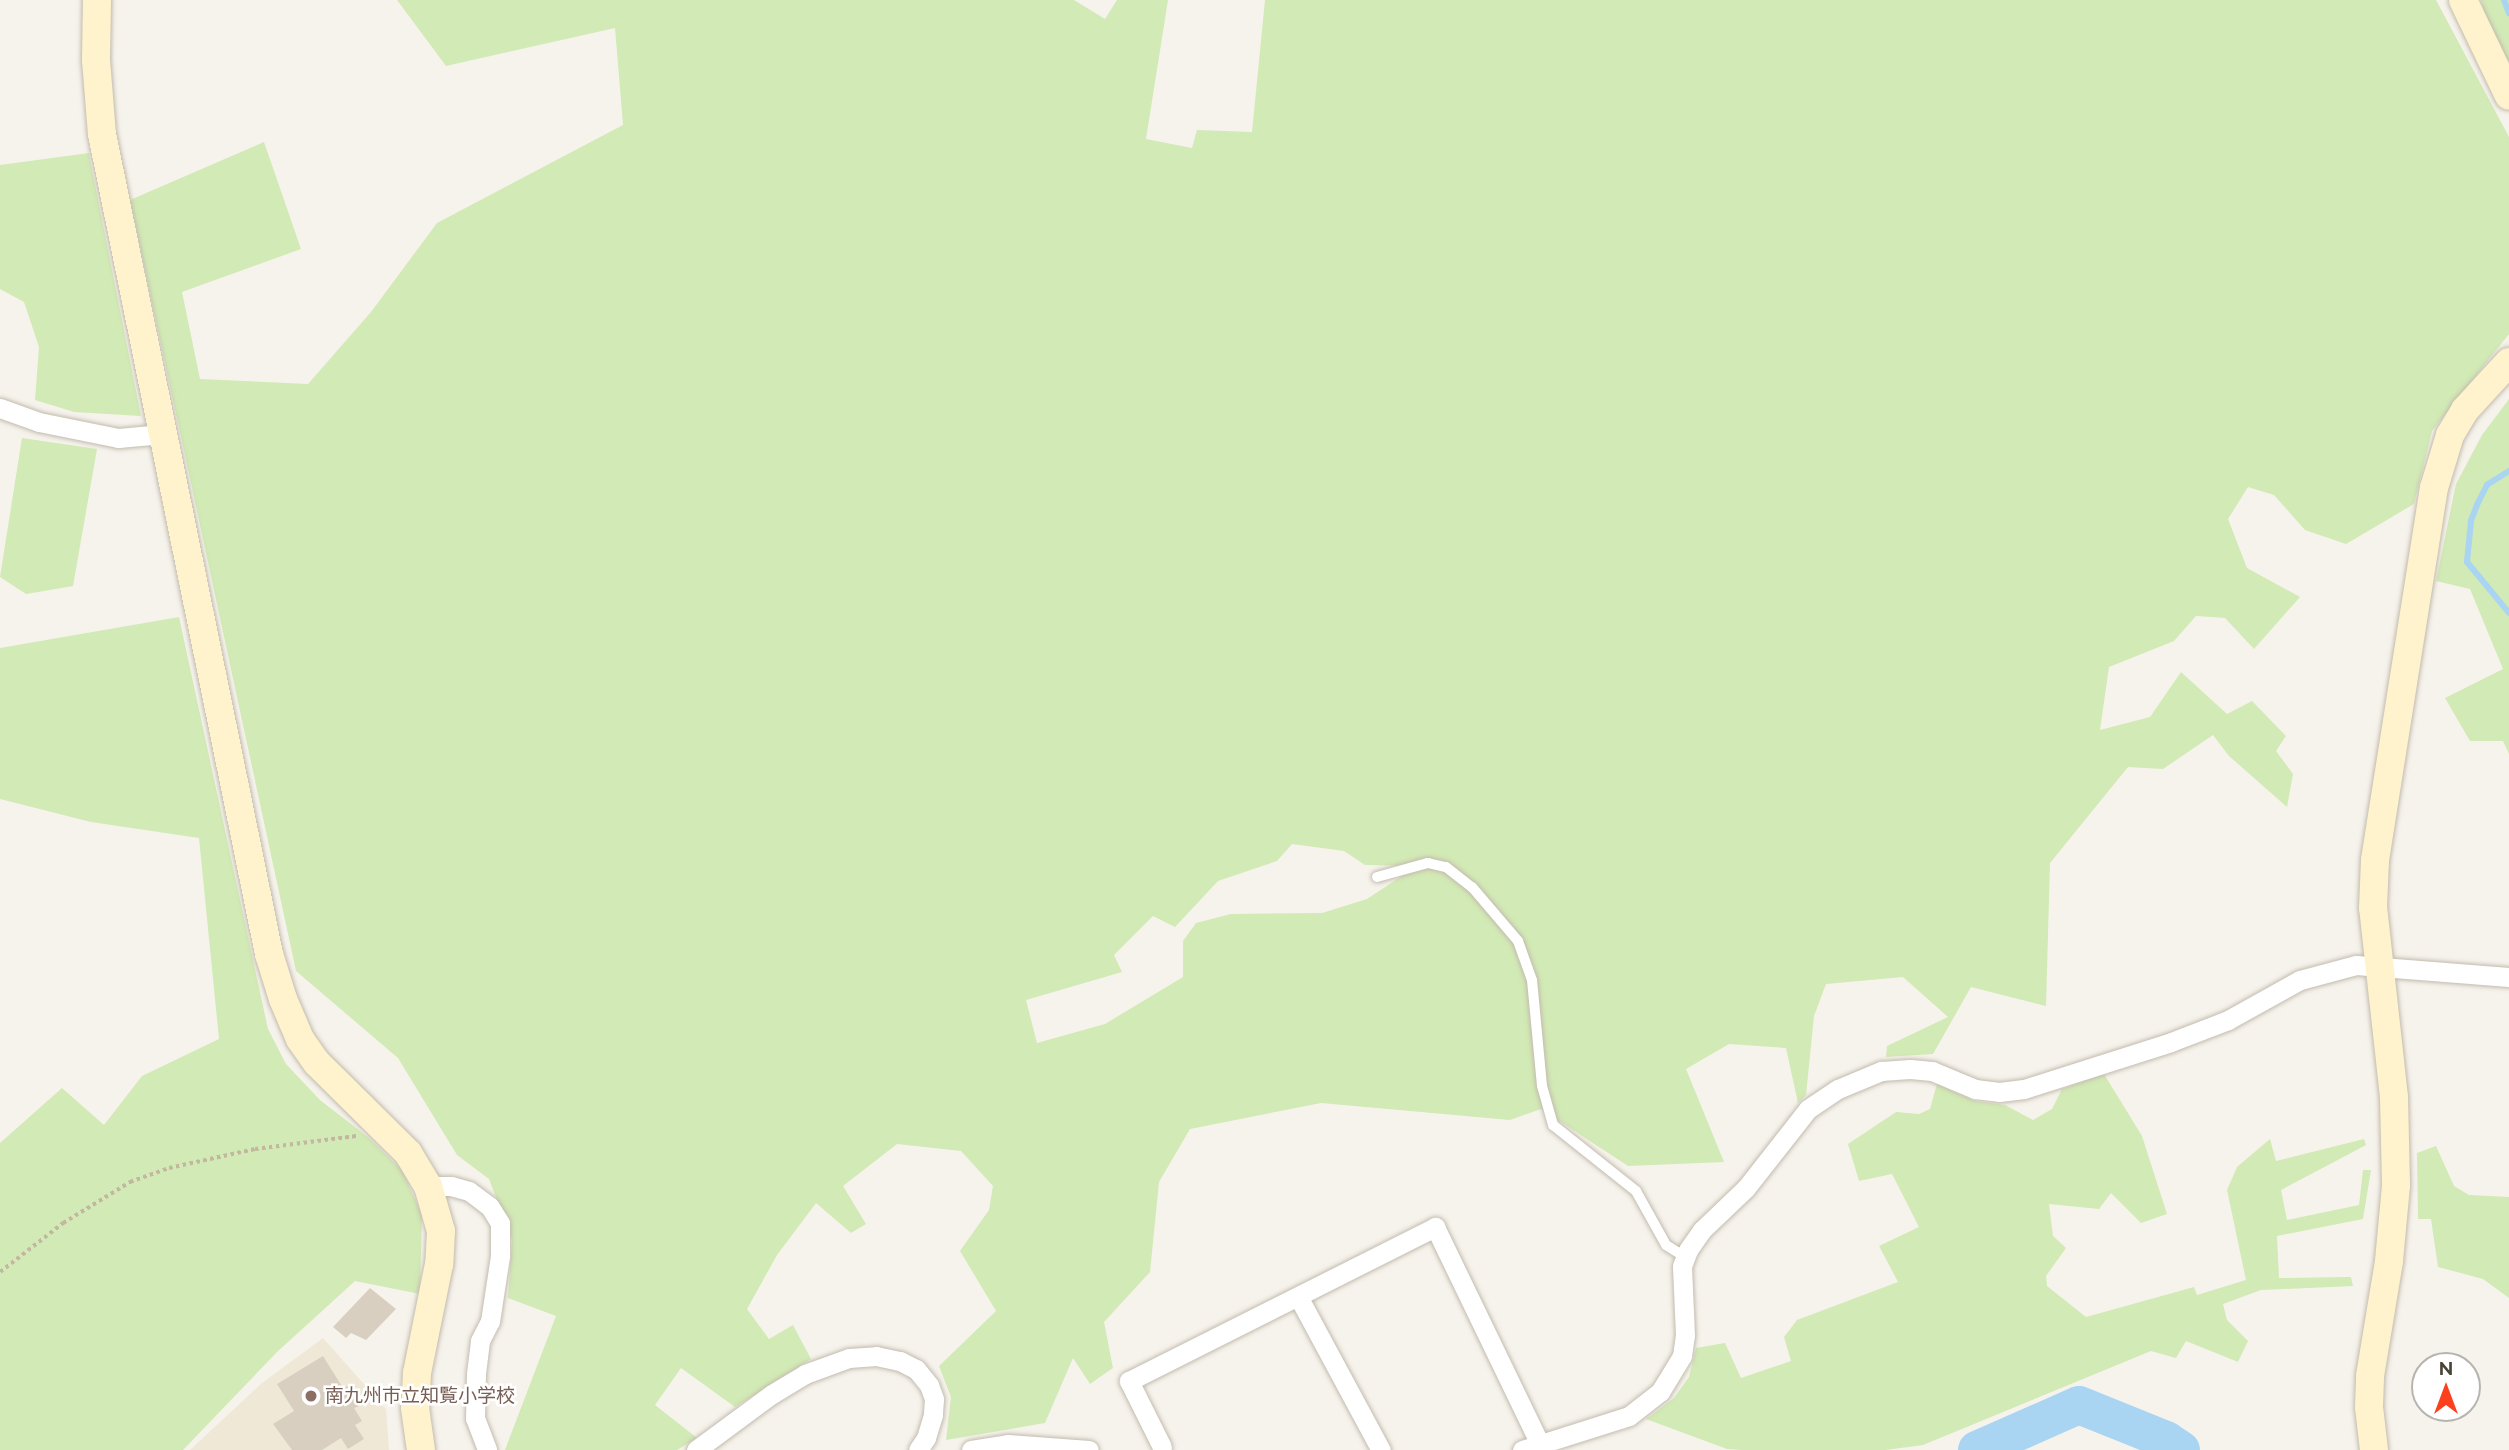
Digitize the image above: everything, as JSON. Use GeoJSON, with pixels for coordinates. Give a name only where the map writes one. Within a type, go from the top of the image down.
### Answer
{"type":"FeatureCollection","features":[{"type":"Feature","properties":{"kind":"street"},"geometry":{"type":"LineString","coordinates":[[97,0],[96,60],[102,134],[269,954],[283,999],[300,1039],[317,1063],[408,1153],[428,1186],[441,1231],[439,1264],[417,1373],[415,1408],[421,1450]]}},
{"type":"Feature","properties":{"kind":"street"},"geometry":{"type":"LineString","coordinates":[[2463,0],[2509,96]]}},
{"type":"Feature","properties":{"kind":"street"},"geometry":{"type":"LineString","coordinates":[[2374,1450],[2369,1407],[2371,1376],[2389,1261],[2396,1185],[2394,1097],[2377,966],[2373,887],[2375,860],[2434,488],[2450,435],[2465,410],[2509,362]]}},
{"type":"Feature","properties":{"kind":"street"},"geometry":{"type":"LineString","coordinates":[[0,408],[39,422],[118,438],[163,434]]}},
{"type":"Feature","properties":{"kind":"street"},"geometry":{"type":"LineString","coordinates":[[1162,1447],[1129,1381],[1299,1298],[1435,1227],[1531,1447],[1629,1416],[1660,1392],[1682,1356],[1685,1335],[1682,1266],[1702,1230],[1746,1188],[1808,1109],[1838,1089],[1881,1071],[1910,1069],[1932,1071],[1975,1089],[1998,1092],[2024,1089],[2171,1042],[2228,1020],[2300,980],[2356,965],[2509,976]]}},
{"type":"Feature","properties":{"kind":"street"},"geometry":{"type":"LineString","coordinates":[[428,1186],[451,1186],[469,1191],[490,1207],[500,1223],[500,1256],[490,1321],[480,1341],[476,1374],[475,1418],[487,1450]]}},
{"type":"Feature","properties":{"kind":"street"},"geometry":{"type":"LineString","coordinates":[[1299,1298],[1381,1450]]}},
{"type":"Feature","properties":{"kind":"street"},"geometry":{"type":"LineString","coordinates":[[696,1450],[772,1394],[805,1374],[849,1358],[876,1356],[900,1361],[916,1369],[929,1385],[934,1399],[933,1415],[926,1438],[918,1450]]}},
{"type":"Feature","properties":{"kind":"street"},"geometry":{"type":"LineString","coordinates":[[971,1450],[1008,1444],[1088,1450]]}},
{"type":"Feature","properties":{"kind":"lane"},"geometry":{"type":"LineString","coordinates":[[1377,877],[1428,863],[1446,867],[1472,887],[1518,941],[1532,980],[1542,1086],[1553,1125],[1636,1191],[1666,1245],[1685,1257]]}},
{"type":"Feature","properties":{"kind":"path"},"geometry":{"type":"LineString","coordinates":[[0,1272],[63,1223],[130,1182],[169,1168],[254,1150],[388,1132]]}},
{"type":"Feature","properties":{"kind":"shaded area","name":"南九州市立知覧小学校"},"geometry":{"type":"Polygon","coordinates":[[[323,1338],[386,1409],[389,1450],[190,1450],[262,1383],[323,1338]]]}},
{"type":"Feature","properties":{"kind":"green space"},"geometry":{"type":"Polygon","coordinates":[[[397,0],[1074,0],[1105,19],[1117,0],[1168,0],[1146,139],[1192,148],[1197,130],[1252,132],[1265,0],[2436,0],[2509,137],[2509,334],[2432,431],[2414,504],[2346,544],[2305,530],[2274,495],[2248,487],[2228,519],[2247,568],[2300,597],[2254,649],[2225,618],[2196,616],[2174,641],[2109,667],[2100,730],[2150,717],[2181,672],[2227,714],[2252,701],[2286,736],[2276,751],[2293,774],[2287,807],[2229,756],[2213,735],[2163,769],[2128,767],[2050,863],[2046,1006],[1971,987],[1933,1054],[1886,1057],[1887,1046],[1948,1017],[1903,977],[1826,984],[1814,1016],[1806,1095],[1798,1103],[1786,1048],[1729,1044],[1686,1069],[1724,1162],[1628,1166],[1541,1109],[1510,1120],[1321,1103],[1190,1129],[1159,1182],[1150,1272],[1104,1322],[1113,1368],[1090,1384],[1073,1358],[1045,1423],[946,1440],[951,1397],[939,1366],[996,1311],[960,1251],[989,1210],[993,1186],[961,1151],[897,1144],[843,1186],[866,1224],[851,1233],[816,1203],[777,1255],[747,1309],[769,1339],[793,1325],[811,1359],[735,1407],[681,1368],[655,1405],[697,1438],[677,1450],[505,1450],[556,1316],[508,1298],[512,1240],[489,1179],[457,1155],[398,1058],[296,971],[130,200],[264,142],[301,249],[182,292],[200,379],[308,384],[371,312],[437,223],[623,125],[615,28],[446,66],[397,0]],[[1292,844],[1277,861],[1218,881],[1175,927],[1153,916],[1114,955],[1122,972],[1026,1000],[1037,1043],[1105,1024],[1183,977],[1183,941],[1196,923],[1231,914],[1322,913],[1367,899],[1417,866],[1365,865],[1344,851],[1292,844]]]}},
{"type":"Feature","properties":{"kind":"green space"},"geometry":{"type":"Polygon","coordinates":[[[2481,0],[2509,0],[2509,63],[2484,11],[2481,0]]]}},
{"type":"Feature","properties":{"kind":"green space"},"geometry":{"type":"Polygon","coordinates":[[[89,153],[141,416],[74,412],[35,400],[39,347],[24,302],[0,289],[0,165],[89,153]]]}},
{"type":"Feature","properties":{"kind":"green space"},"geometry":{"type":"Polygon","coordinates":[[[2509,399],[2509,754],[2503,741],[2470,741],[2445,698],[2503,669],[2470,589],[2436,581],[2456,484],[2482,435],[2509,399]]]}},
{"type":"Feature","properties":{"kind":"green space"},"geometry":{"type":"Polygon","coordinates":[[[22,438],[97,449],[73,586],[26,594],[0,577],[22,438]]]}},
{"type":"Feature","properties":{"kind":"green space"},"geometry":{"type":"Polygon","coordinates":[[[179,617],[268,1029],[286,1064],[320,1100],[369,1138],[402,1170],[422,1215],[420,1294],[355,1281],[277,1352],[183,1450],[0,1450],[0,1143],[62,1088],[104,1125],[142,1076],[219,1039],[199,838],[91,822],[0,799],[0,648],[179,617]]]}},
{"type":"Feature","properties":{"kind":"green space"},"geometry":{"type":"Polygon","coordinates":[[[2104,1074],[2142,1136],[2167,1214],[2141,1223],[2111,1193],[2099,1209],[2049,1204],[2053,1236],[2066,1248],[2046,1276],[2047,1286],[2086,1317],[2194,1287],[2197,1295],[2246,1280],[2227,1190],[2237,1167],[2270,1139],[2276,1161],[2364,1139],[2366,1145],[2281,1190],[2287,1220],[2359,1205],[2363,1170],[2371,1170],[2363,1219],[2277,1236],[2279,1278],[2351,1277],[2353,1286],[2261,1290],[2223,1304],[2227,1320],[2248,1341],[2238,1362],[2186,1341],[2176,1358],[2151,1351],[1923,1445],[1886,1450],[1727,1449],[1646,1419],[1674,1398],[1689,1377],[1696,1348],[1725,1343],[1741,1378],[1791,1361],[1784,1337],[1797,1320],[1898,1282],[1879,1246],[1919,1227],[1892,1174],[1859,1181],[1848,1144],[1896,1112],[1919,1114],[1930,1109],[1937,1084],[1975,1101],[2005,1105],[2033,1120],[2052,1109],[2062,1089],[2104,1074]]]}},
{"type":"Feature","properties":{"kind":"green space"},"geometry":{"type":"Polygon","coordinates":[[[2436,1146],[2454,1186],[2469,1195],[2509,1197],[2509,1298],[2483,1279],[2438,1267],[2431,1219],[2418,1219],[2417,1153],[2436,1146]]]}},
{"type":"Feature","properties":{"kind":"building"},"geometry":{"type":"Polygon","coordinates":[[[370,1288],[396,1309],[366,1340],[351,1333],[346,1338],[333,1327],[370,1288]]]}},
{"type":"Feature","properties":{"kind":"building"},"geometry":{"type":"Polygon","coordinates":[[[323,1356],[343,1388],[347,1386],[359,1406],[354,1408],[362,1421],[355,1425],[364,1439],[348,1449],[341,1438],[322,1450],[292,1450],[273,1424],[294,1411],[277,1384],[323,1356]]]}},
{"type":"Feature","properties":{"kind":"waterway"},"geometry":{"type":"LineString","coordinates":[[2504,0],[2509,13]]}},
{"type":"Feature","properties":{"kind":"waterway"},"geometry":{"type":"LineString","coordinates":[[2509,471],[2487,485],[2477,505],[2471,521],[2467,562],[2509,613]]}},
{"type":"Feature","properties":{"kind":"waterway"},"geometry":{"type":"LineString","coordinates":[[1977,1450],[2079,1405],[2166,1440],[2181,1450]]}},
{"type":"Feature","properties":{"kind":"place","name":"南九州市立知覧小学校"},"geometry":{"type":"Point","coordinates":[311,1396]}}]}
